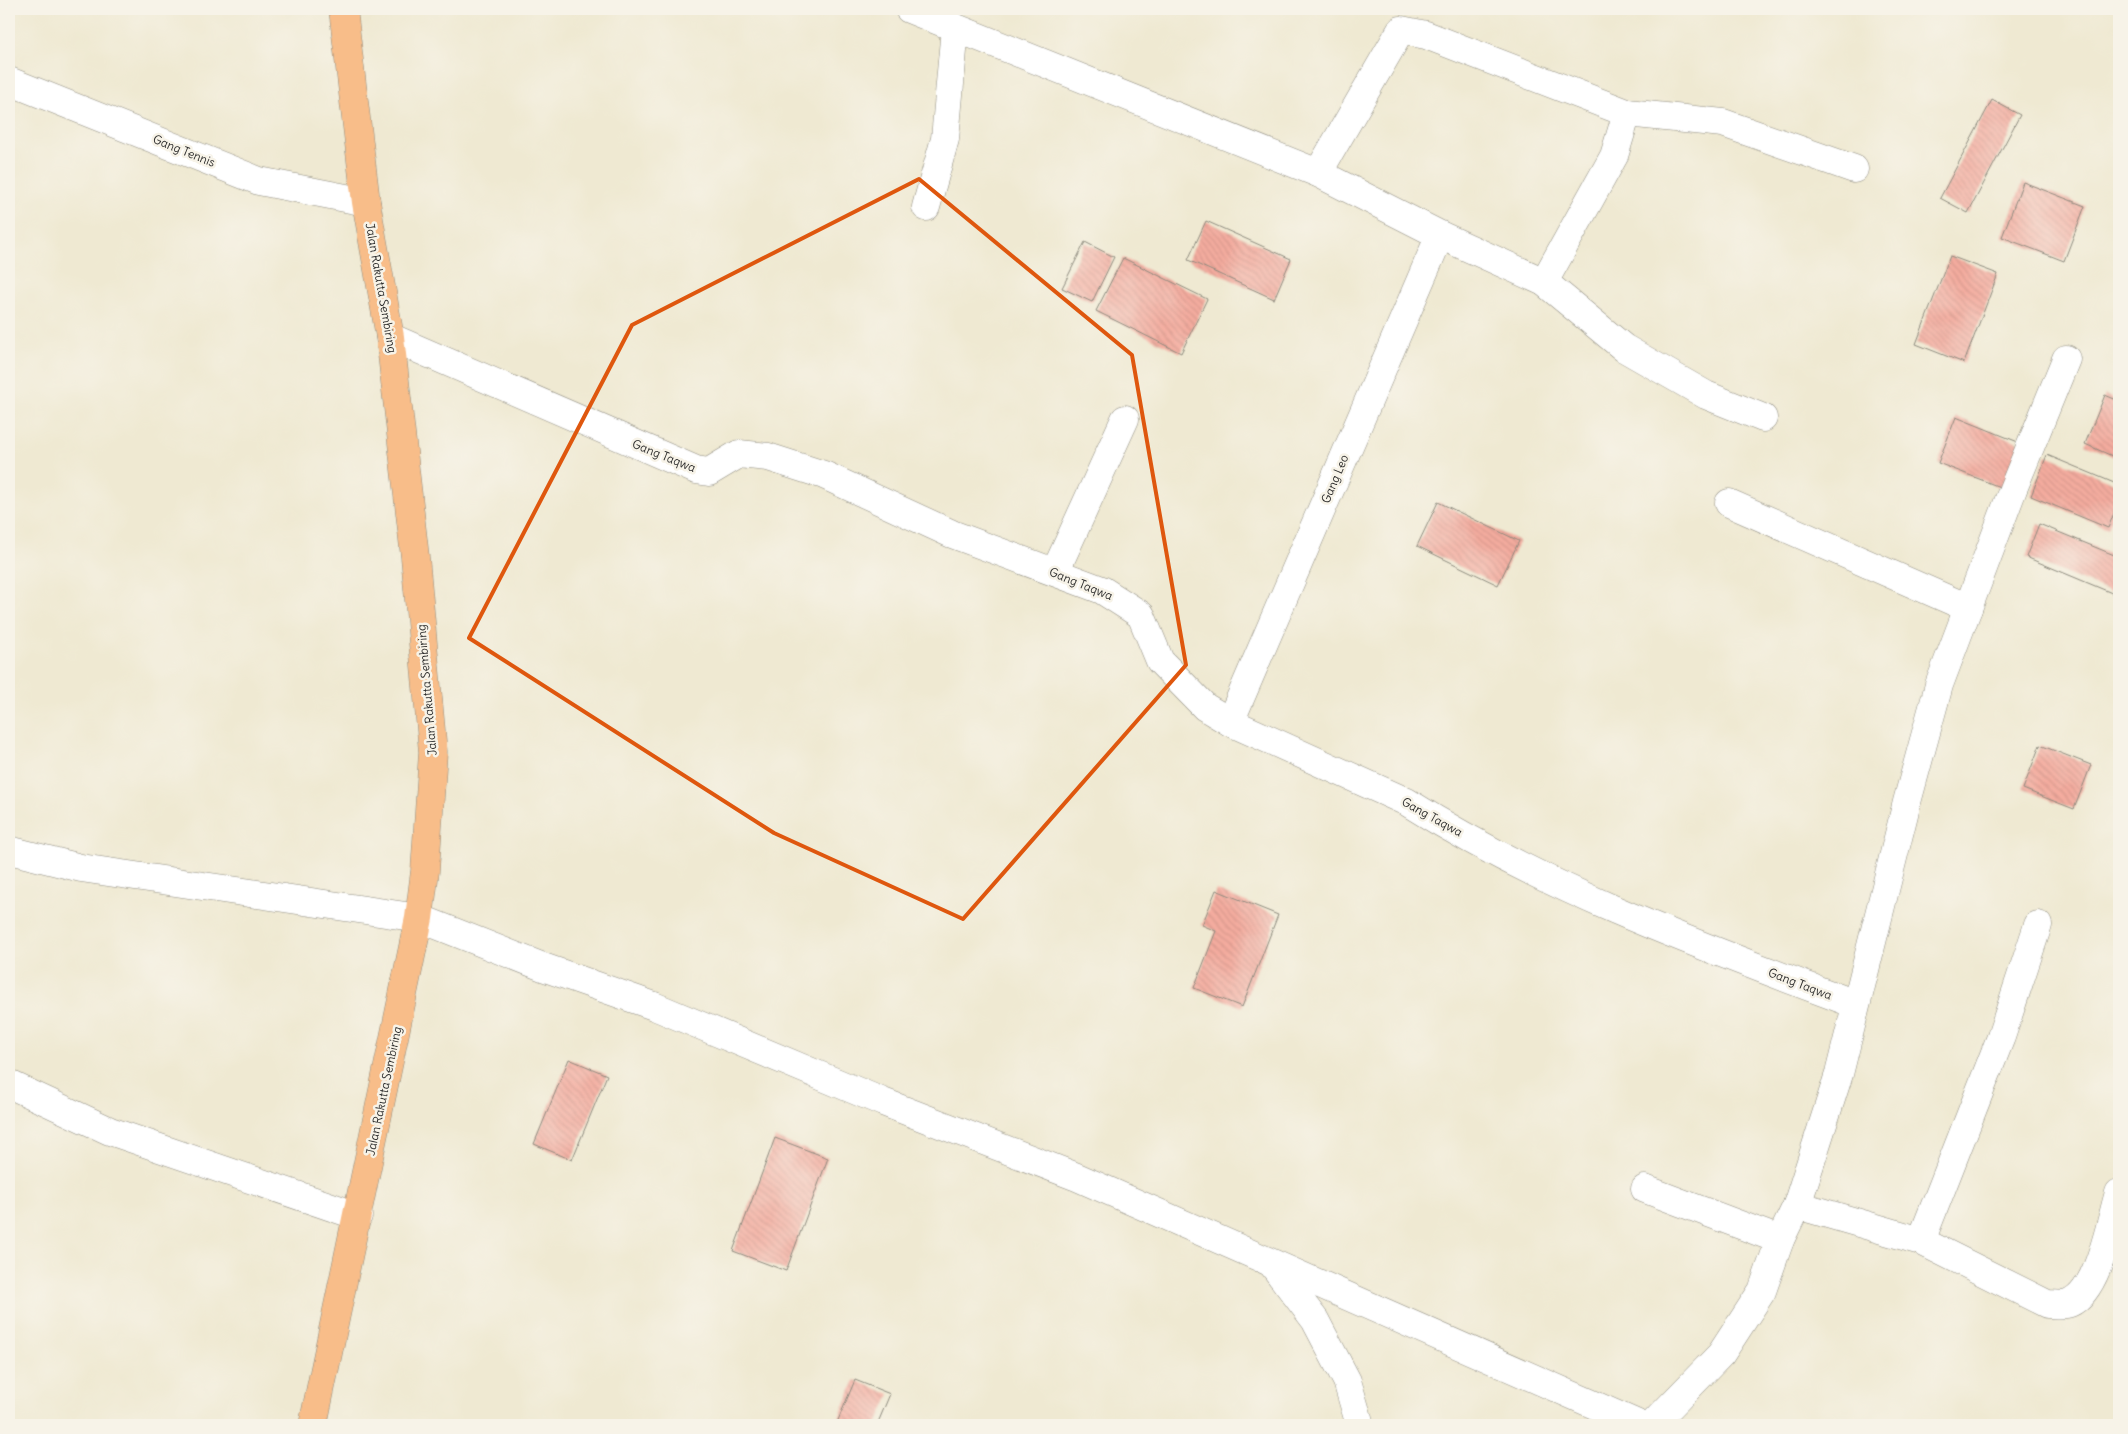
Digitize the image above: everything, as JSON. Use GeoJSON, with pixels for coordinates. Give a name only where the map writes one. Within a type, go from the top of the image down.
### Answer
{"type":"FeatureCollection","features":[{"type":"Feature","properties":{"kind":"main road","name":"Jalan Rakutta Sembiring"},"geometry":{"type":"LineString","coordinates":[[313,1425],[419,918],[425,871],[433,752],[415,557],[390,337],[366,202],[343,9]]}},
{"type":"Feature","properties":{"kind":"street"},"geometry":{"type":"LineString","coordinates":[[909,9],[1318,173],[1440,235],[1544,282],[1624,348],[1706,395],[1763,418]]}},
{"type":"Feature","properties":{"kind":"street"},"geometry":{"type":"LineString","coordinates":[[1318,173],[1403,20],[1426,35],[1627,113],[1723,123],[1854,169]]}},
{"type":"Feature","properties":{"kind":"street"},"geometry":{"type":"LineString","coordinates":[[926,207],[945,139],[955,28]]}},
{"type":"Feature","properties":{"kind":"street","name":"Gang Tennis"},"geometry":{"type":"LineString","coordinates":[[9,81],[259,180],[366,202]]}},
{"type":"Feature","properties":{"kind":"street"},"geometry":{"type":"LineString","coordinates":[[1544,282],[1614,156],[1627,113]]}},
{"type":"Feature","properties":{"kind":"street","name":"Gang Leo"},"geometry":{"type":"LineString","coordinates":[[1230,722],[1440,235]]}},
{"type":"Feature","properties":{"kind":"street","name":"Gang Taqwa"},"geometry":{"type":"LineString","coordinates":[[390,337],[696,470],[709,472],[739,454],[768,457],[824,475],[952,534],[1102,590],[1124,602],[1141,616],[1160,661],[1205,707],[1230,722],[1407,802],[1435,820],[1541,876],[1696,945],[1855,1004]]}},
{"type":"Feature","properties":{"kind":"street"},"geometry":{"type":"LineString","coordinates":[[1652,1425],[1721,1354],[1762,1291],[1780,1240],[1798,1205],[1839,1074],[1855,1004],[1939,685],[2066,359]]}},
{"type":"Feature","properties":{"kind":"street"},"geometry":{"type":"LineString","coordinates":[[1055,572],[1125,419]]}},
{"type":"Feature","properties":{"kind":"street"},"geometry":{"type":"LineString","coordinates":[[1730,503],[1968,608]]}},
{"type":"Feature","properties":{"kind":"street"},"geometry":{"type":"LineString","coordinates":[[9,850],[81,868],[419,918],[543,967],[654,1006],[883,1102],[1077,1177],[1640,1425]]}},
{"type":"Feature","properties":{"kind":"street"},"geometry":{"type":"LineString","coordinates":[[1921,1241],[2001,1037],[2038,925]]}},
{"type":"Feature","properties":{"kind":"street"},"geometry":{"type":"LineString","coordinates":[[9,1084],[110,1131],[358,1216]]}},
{"type":"Feature","properties":{"kind":"street"},"geometry":{"type":"LineString","coordinates":[[1645,1190],[1780,1240]]}},
{"type":"Feature","properties":{"kind":"street"},"geometry":{"type":"LineString","coordinates":[[1798,1205],[1921,1241],[2047,1304],[2069,1304],[2084,1293],[2096,1270],[2119,1194]]}},
{"type":"Feature","properties":{"kind":"street"},"geometry":{"type":"LineString","coordinates":[[1272,1264],[1315,1320],[1347,1381],[1360,1425]]}},
{"type":"Feature","properties":{"kind":"highlighted area"},"geometry":{"type":"Polygon","coordinates":[[[919,179],[1132,355],[1186,665],[963,919],[774,833],[469,638],[632,325],[919,179]]]}},
{"type":"Feature","properties":{"kind":"building"},"geometry":{"type":"Polygon","coordinates":[[[1992,100],[2020,115],[1968,213],[1940,198],[1992,100]]]}},
{"type":"Feature","properties":{"kind":"building"},"geometry":{"type":"Polygon","coordinates":[[[2023,182],[2085,206],[2064,261],[2002,237],[2023,182]]]}},
{"type":"Feature","properties":{"kind":"building"},"geometry":{"type":"Polygon","coordinates":[[[1206,221],[1291,259],[1274,299],[1188,260],[1206,221]]]}},
{"type":"Feature","properties":{"kind":"building"},"geometry":{"type":"Polygon","coordinates":[[[1085,242],[1114,257],[1092,302],[1062,288],[1085,242]]]}},
{"type":"Feature","properties":{"kind":"building"},"geometry":{"type":"Polygon","coordinates":[[[1950,256],[1998,274],[1964,363],[1916,344],[1950,256]]]}},
{"type":"Feature","properties":{"kind":"building"},"geometry":{"type":"Polygon","coordinates":[[[1123,258],[1207,299],[1181,353],[1096,311],[1123,258]]]}},
{"type":"Feature","properties":{"kind":"building"},"geometry":{"type":"Polygon","coordinates":[[[2105,395],[2119,401],[2119,459],[2085,444],[2105,395]]]}},
{"type":"Feature","properties":{"kind":"building"},"geometry":{"type":"Polygon","coordinates":[[[1956,417],[2023,444],[2005,489],[1938,463],[1956,417]]]}},
{"type":"Feature","properties":{"kind":"building"},"geometry":{"type":"Polygon","coordinates":[[[2047,455],[2119,485],[2119,501],[2108,528],[2031,496],[2047,455]]]}},
{"type":"Feature","properties":{"kind":"building"},"geometry":{"type":"Polygon","coordinates":[[[1438,502],[1519,541],[1498,585],[1417,546],[1438,502]]]}},
{"type":"Feature","properties":{"kind":"building"},"geometry":{"type":"Polygon","coordinates":[[[2039,524],[2119,557],[2119,596],[2026,557],[2039,524]]]}},
{"type":"Feature","properties":{"kind":"building"},"geometry":{"type":"Polygon","coordinates":[[[2040,745],[2091,765],[2074,809],[2023,789],[2040,745]]]}},
{"type":"Feature","properties":{"kind":"building"},"geometry":{"type":"Polygon","coordinates":[[[1216,890],[1278,915],[1242,1007],[1194,988],[1216,931],[1202,925],[1216,890]]]}},
{"type":"Feature","properties":{"kind":"building"},"geometry":{"type":"Polygon","coordinates":[[[569,1059],[607,1075],[572,1160],[534,1144],[569,1059]]]}},
{"type":"Feature","properties":{"kind":"building"},"geometry":{"type":"Polygon","coordinates":[[[775,1138],[828,1158],[786,1271],[733,1251],[775,1138]]]}},
{"type":"Feature","properties":{"kind":"building"},"geometry":{"type":"Polygon","coordinates":[[[855,1380],[890,1394],[877,1425],[836,1425],[855,1380]]]}}]}
